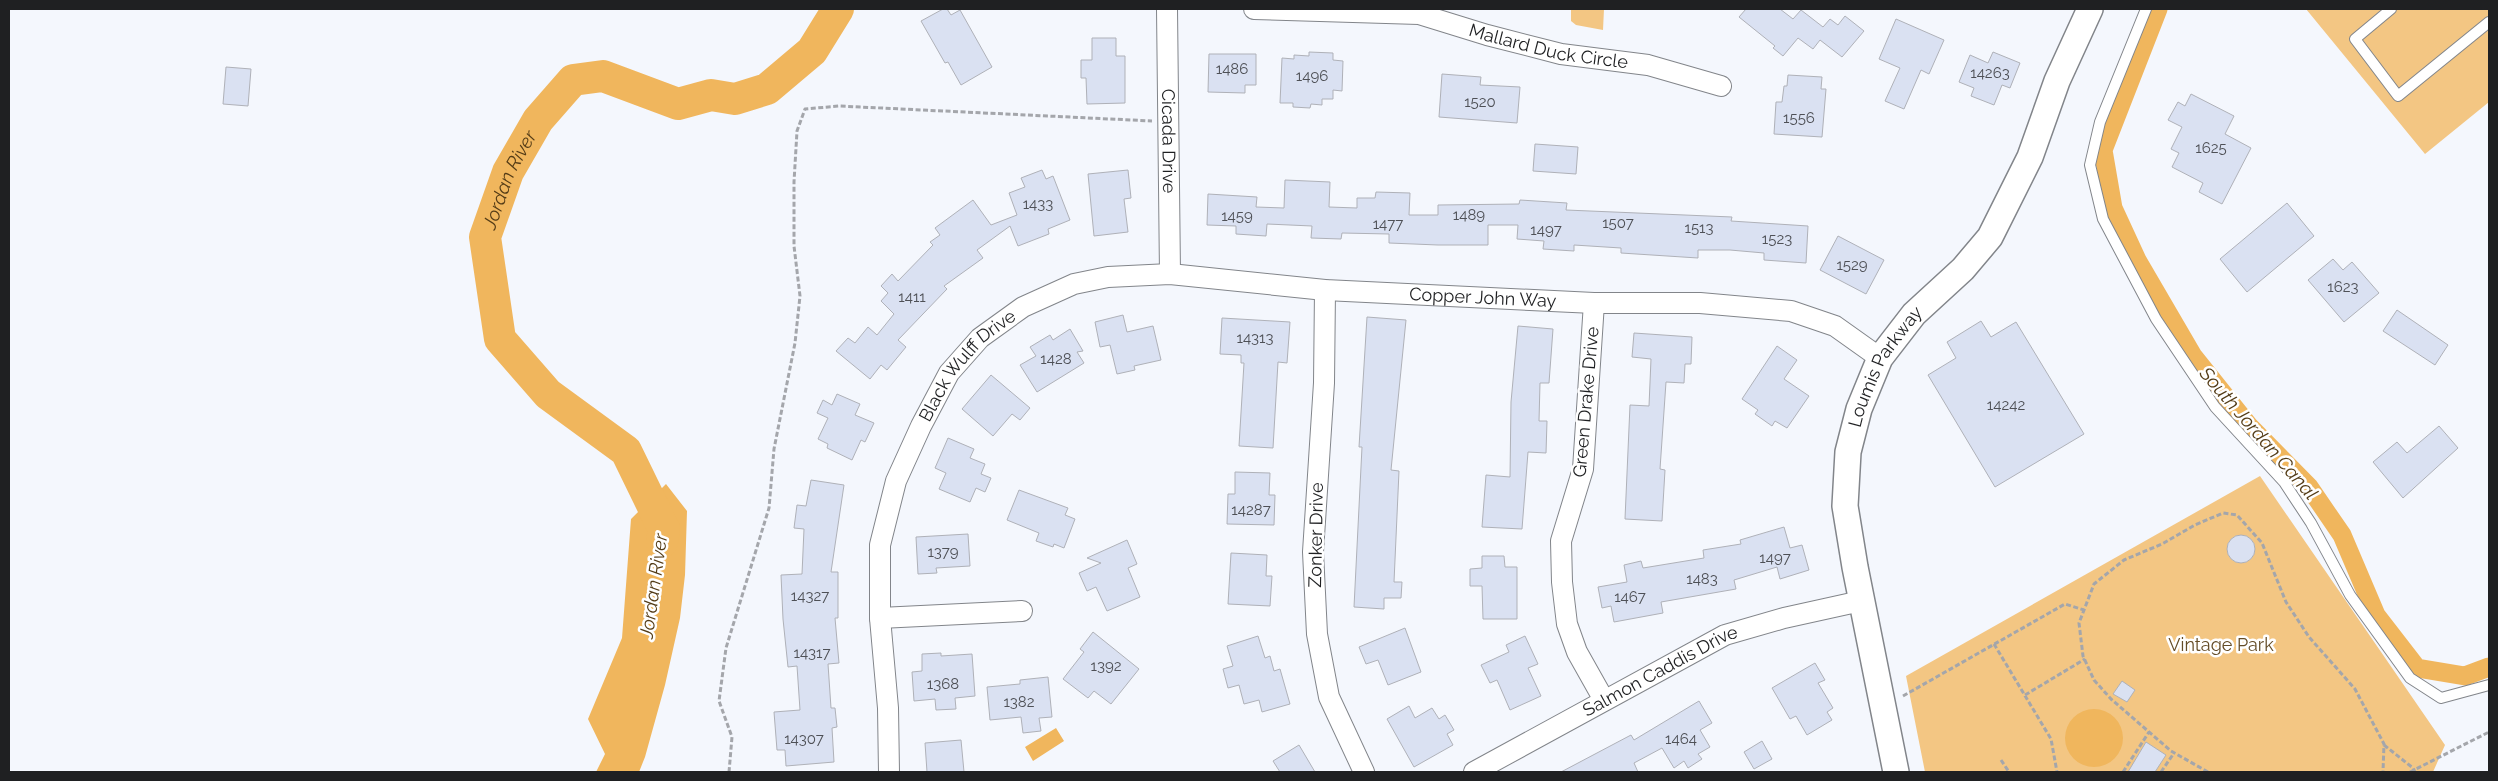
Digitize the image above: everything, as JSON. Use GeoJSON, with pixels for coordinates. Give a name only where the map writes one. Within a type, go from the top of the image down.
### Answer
{"type":"FeatureCollection","features":[{"type":"Feature","properties":{"kind":"street","name":"Cicada Drive"},"geometry":{"type":"LineString","coordinates":[[1167,9],[1170,274]]}},
{"type":"Feature","properties":{"kind":"street","name":"Mallard Duck Circle"},"geometry":{"type":"LineString","coordinates":[[1254,9],[1419,14],[1486,35],[1561,54],[1648,65],[1722,86]]}},
{"type":"Feature","properties":{"kind":"street","name":"Loumis Parkway"},"geometry":{"type":"LineString","coordinates":[[1896,772],[1861,600],[1845,506],[1848,452],[1859,409],[1880,358],[1914,314],[1962,269],[1990,237],[2024,169],[2057,81],[2090,9]]}},
{"type":"Feature","properties":{"kind":"street","name":"Copper John Way"},"geometry":{"type":"LineString","coordinates":[[1074,284],[1108,277],[1170,274],[1326,290],[1594,303],[1700,303],[1791,311],[1835,326],[1880,358]]}},
{"type":"Feature","properties":{"kind":"street","name":"Black Wulff Drive"},"geometry":{"type":"LineString","coordinates":[[880,618],[880,545],[896,481],[948,373],[980,338],[1023,306],[1074,284]]}},
{"type":"Feature","properties":{"kind":"street","name":"Zonker Drive"},"geometry":{"type":"LineString","coordinates":[[1326,290],[1324,383],[1313,552],[1317,634],[1329,697],[1364,772]]}},
{"type":"Feature","properties":{"kind":"street","name":"Green Drake Drive"},"geometry":{"type":"LineString","coordinates":[[1594,303],[1583,469],[1561,541],[1562,582],[1567,624],[1577,652],[1604,700]]}},
{"type":"Feature","properties":{"kind":"street","name":"Salmon Caddis Drive"},"geometry":{"type":"LineString","coordinates":[[1474,772],[1725,635],[1784,618],[1861,600]]}},
{"type":"Feature","properties":{"kind":"street"},"geometry":{"type":"LineString","coordinates":[[889,772],[888,708],[880,618],[1022,610]]}},
{"type":"Feature","properties":{"kind":"lane"},"geometry":{"type":"LineString","coordinates":[[2146,9],[2100,122],[2090,165],[2103,219],[2156,319],[2215,407],[2284,482],[2311,523],[2350,595],[2410,678],[2441,698],[2466,693],[2489,685]]}},
{"type":"Feature","properties":{"kind":"lane"},"geometry":{"type":"LineString","coordinates":[[2392,9],[2355,38],[2398,96],[2489,22]]}},
{"type":"Feature","properties":{"kind":"path"},"geometry":{"type":"LineString","coordinates":[[729,772],[732,737],[719,701],[726,648],[769,508],[774,449],[795,343],[800,296],[794,246],[794,182],[797,131],[805,109],[839,106],[1155,121]]}},
{"type":"Feature","properties":{"kind":"path"},"geometry":{"type":"LineString","coordinates":[[2208,772],[2174,753],[2111,699],[2094,680],[2085,659],[2079,623],[2094,584],[2124,560],[2162,544],[2196,525],[2223,513],[2237,515],[2262,543],[2286,602],[2309,637],[2355,689],[2384,744],[2413,772],[2489,732]]}},
{"type":"Feature","properties":{"kind":"path"},"geometry":{"type":"LineString","coordinates":[[1903,696],[2065,604],[2084,610]]}},
{"type":"Feature","properties":{"kind":"path"},"geometry":{"type":"LineString","coordinates":[[1994,644],[2051,739],[2057,772]]}},
{"type":"Feature","properties":{"kind":"path"},"geometry":{"type":"LineString","coordinates":[[2025,695],[2085,659]]}},
{"type":"Feature","properties":{"kind":"path"},"geometry":{"type":"LineString","coordinates":[[2123,772],[2149,732]]}},
{"type":"Feature","properties":{"kind":"path"},"geometry":{"type":"LineString","coordinates":[[2383,772],[2384,744]]}},
{"type":"Feature","properties":{"kind":"path"},"geometry":{"type":"LineString","coordinates":[[2161,772],[2174,753]]}},
{"type":"Feature","properties":{"kind":"path"},"geometry":{"type":"LineString","coordinates":[[2001,760],[2009,772]]}},
{"type":"Feature","properties":{"kind":"green space"},"geometry":{"type":"Polygon","coordinates":[[[1571,9],[1604,9],[1603,30],[1576,25],[1571,21],[1571,9]]]}},
{"type":"Feature","properties":{"kind":"green space"},"geometry":{"type":"Polygon","coordinates":[[[2306,9],[2489,9],[2489,102],[2425,154],[2306,9]]]}},
{"type":"Feature","properties":{"kind":"green space","name":"Vintage Park"},"geometry":{"type":"Polygon","coordinates":[[[2260,476],[2445,745],[2433,772],[1925,772],[1906,676],[2260,476]]]}},
{"type":"Feature","properties":{"kind":"water"},"geometry":{"type":"Polygon","coordinates":[[[666,484],[687,511],[685,575],[680,618],[665,685],[639,772],[596,772],[605,754],[588,719],[622,638],[631,519],[666,484]]]}},
{"type":"Feature","properties":{"kind":"water"},"geometry":{"type":"Polygon","coordinates":[[[2094,709],[2105,711],[2118,722],[2123,738],[2121,749],[2110,762],[2094,767],[2083,765],[2070,754],[2065,738],[2067,727],[2078,714],[2094,709]]]}},
{"type":"Feature","properties":{"kind":"water"},"geometry":{"type":"Polygon","coordinates":[[[1056,728],[1064,741],[1033,761],[1025,747],[1056,728]]]}},
{"type":"Feature","properties":{"kind":"building"},"geometry":{"type":"Polygon","coordinates":[[[943,9],[947,9],[951,15],[960,10],[992,67],[961,85],[948,62],[945,63],[921,21],[943,9]]]}},
{"type":"Feature","properties":{"kind":"building"},"geometry":{"type":"Polygon","coordinates":[[[1746,9],[1780,9],[1793,19],[1801,10],[1823,27],[1830,19],[1838,25],[1845,16],[1864,31],[1842,57],[1820,40],[1813,49],[1798,38],[1783,56],[1773,48],[1775,46],[1739,17],[1746,9]]]}},
{"type":"Feature","properties":{"kind":"building"},"geometry":{"type":"Polygon","coordinates":[[[1896,19],[1944,40],[1929,74],[1921,70],[1904,109],[1885,101],[1900,68],[1879,59],[1896,19]]]}},
{"type":"Feature","properties":{"kind":"building"},"geometry":{"type":"Polygon","coordinates":[[[1092,38],[1116,38],[1116,56],[1125,56],[1125,103],[1087,104],[1086,78],[1081,78],[1081,60],[1092,60],[1092,38]]]}},
{"type":"Feature","properties":{"kind":"building"},"geometry":{"type":"Polygon","coordinates":[[[1309,52],[1333,53],[1333,60],[1343,61],[1342,91],[1333,90],[1333,99],[1322,99],[1322,105],[1311,104],[1310,108],[1293,107],[1293,103],[1280,103],[1282,58],[1294,59],[1294,55],[1309,56],[1309,52]]]}},
{"type":"Feature","properties":{"kind":"building"},"geometry":{"type":"Polygon","coordinates":[[[1993,52],[2020,63],[2010,88],[2002,85],[1994,105],[1971,96],[1974,88],[1959,82],[1970,55],[1988,63],[1993,52]]]}},
{"type":"Feature","properties":{"kind":"building"},"geometry":{"type":"Polygon","coordinates":[[[1209,54],[1256,54],[1256,85],[1245,85],[1245,93],[1208,92],[1209,54]]]}},
{"type":"Feature","properties":{"kind":"building"},"geometry":{"type":"Polygon","coordinates":[[[226,67],[251,69],[248,106],[223,104],[226,67]]]}},
{"type":"Feature","properties":{"kind":"building"},"geometry":{"type":"Polygon","coordinates":[[[1442,74],[1481,77],[1480,85],[1520,87],[1517,123],[1439,117],[1442,74]]]}},
{"type":"Feature","properties":{"kind":"building"},"geometry":{"type":"Polygon","coordinates":[[[1788,75],[1822,77],[1821,89],[1826,89],[1822,137],[1774,134],[1776,102],[1782,102],[1784,86],[1787,86],[1788,75]]]}},
{"type":"Feature","properties":{"kind":"building"},"geometry":{"type":"Polygon","coordinates":[[[2191,94],[2234,116],[2225,134],[2251,148],[2222,204],[2199,192],[2203,183],[2172,167],[2179,153],[2171,149],[2182,127],[2168,120],[2178,102],[2185,106],[2191,94]]]}},
{"type":"Feature","properties":{"kind":"building"},"geometry":{"type":"Polygon","coordinates":[[[1535,144],[1578,147],[1576,174],[1533,171],[1535,144]]]}},
{"type":"Feature","properties":{"kind":"building"},"geometry":{"type":"Polygon","coordinates":[[[1042,170],[1046,179],[1053,176],[1070,220],[1048,229],[1049,234],[1018,246],[1010,226],[977,250],[983,258],[944,286],[947,289],[898,340],[906,347],[887,370],[881,365],[870,379],[836,351],[848,338],[855,343],[868,327],[877,335],[894,314],[881,301],[888,293],[881,286],[892,274],[898,281],[933,245],[930,242],[940,235],[935,228],[973,200],[991,225],[1017,215],[1009,193],[1025,187],[1021,178],[1042,170]]]}},
{"type":"Feature","properties":{"kind":"building"},"geometry":{"type":"Polygon","coordinates":[[[1128,170],[1131,198],[1124,199],[1128,232],[1094,236],[1088,174],[1128,170]]]}},
{"type":"Feature","properties":{"kind":"building"},"geometry":{"type":"Polygon","coordinates":[[[1285,180],[1330,182],[1329,207],[1357,208],[1357,198],[1375,198],[1376,192],[1410,193],[1409,215],[1438,215],[1438,205],[1519,204],[1520,200],[1567,203],[1566,210],[1732,217],[1731,221],[1808,226],[1806,263],[1764,260],[1764,253],[1730,250],[1698,250],[1698,258],[1621,253],[1621,248],[1574,245],[1574,251],[1543,249],[1544,241],[1517,239],[1518,225],[1488,225],[1488,245],[1438,245],[1389,243],[1389,234],[1342,233],[1341,239],[1311,238],[1312,226],[1267,224],[1266,236],[1236,234],[1236,226],[1207,225],[1208,194],[1257,197],[1256,207],[1284,208],[1285,180]]]}},
{"type":"Feature","properties":{"kind":"building"},"geometry":{"type":"Polygon","coordinates":[[[2287,203],[2314,236],[2247,292],[2220,259],[2287,203]]]}},
{"type":"Feature","properties":{"kind":"building"},"geometry":{"type":"Polygon","coordinates":[[[1838,236],[1884,260],[1866,294],[1820,270],[1838,236]]]}},
{"type":"Feature","properties":{"kind":"building"},"geometry":{"type":"Polygon","coordinates":[[[2333,259],[2343,270],[2352,262],[2379,293],[2344,322],[2308,280],[2333,259]]]}},
{"type":"Feature","properties":{"kind":"building"},"geometry":{"type":"Polygon","coordinates":[[[2397,310],[2448,345],[2435,365],[2383,331],[2397,310]]]}},
{"type":"Feature","properties":{"kind":"building"},"geometry":{"type":"Polygon","coordinates":[[[1123,315],[1127,332],[1153,326],[1161,360],[1134,366],[1135,370],[1117,374],[1110,345],[1100,347],[1095,322],[1123,315]]]}},
{"type":"Feature","properties":{"kind":"building"},"geometry":{"type":"Polygon","coordinates":[[[1367,317],[1406,320],[1391,470],[1399,471],[1394,582],[1402,582],[1401,598],[1384,598],[1384,609],[1354,607],[1362,447],[1359,447],[1367,317]]]}},
{"type":"Feature","properties":{"kind":"building"},"geometry":{"type":"Polygon","coordinates":[[[1222,318],[1290,322],[1287,363],[1278,362],[1273,448],[1239,446],[1244,363],[1241,363],[1241,355],[1220,354],[1222,318]]]}},
{"type":"Feature","properties":{"kind":"building"},"geometry":{"type":"Polygon","coordinates":[[[1981,321],[1991,337],[2016,322],[2084,434],[1995,487],[1928,375],[1956,358],[1947,342],[1981,321]]]}},
{"type":"Feature","properties":{"kind":"building"},"geometry":{"type":"Polygon","coordinates":[[[1518,326],[1553,329],[1549,383],[1540,383],[1539,421],[1547,421],[1546,453],[1528,452],[1522,529],[1482,527],[1486,475],[1510,477],[1511,402],[1518,326]]]}},
{"type":"Feature","properties":{"kind":"building"},"geometry":{"type":"Polygon","coordinates":[[[1070,329],[1083,351],[1077,352],[1084,363],[1037,392],[1020,365],[1036,356],[1030,347],[1050,335],[1053,340],[1070,329]]]}},
{"type":"Feature","properties":{"kind":"building"},"geometry":{"type":"Polygon","coordinates":[[[1634,333],[1692,337],[1691,364],[1685,364],[1684,383],[1666,382],[1660,469],[1665,470],[1662,521],[1625,519],[1630,405],[1649,406],[1651,359],[1632,357],[1634,333]]]}},
{"type":"Feature","properties":{"kind":"building"},"geometry":{"type":"Polygon","coordinates":[[[1777,346],[1797,360],[1784,379],[1809,396],[1787,428],[1775,421],[1772,426],[1755,414],[1758,410],[1742,399],[1777,346]]]}},
{"type":"Feature","properties":{"kind":"building"},"geometry":{"type":"Polygon","coordinates":[[[991,375],[1030,408],[1020,420],[1012,414],[993,436],[962,409],[991,375]]]}},
{"type":"Feature","properties":{"kind":"building"},"geometry":{"type":"Polygon","coordinates":[[[837,394],[860,404],[855,415],[874,423],[865,442],[861,440],[852,460],[827,448],[828,444],[818,439],[828,418],[817,413],[823,400],[832,405],[837,394]]]}},
{"type":"Feature","properties":{"kind":"building"},"geometry":{"type":"Polygon","coordinates":[[[2439,426],[2458,448],[2403,498],[2373,462],[2397,442],[2407,453],[2439,426]]]}},
{"type":"Feature","properties":{"kind":"building"},"geometry":{"type":"Polygon","coordinates":[[[948,438],[974,449],[970,458],[985,464],[981,474],[991,478],[985,492],[976,488],[970,502],[939,489],[946,473],[935,468],[948,438]]]}},
{"type":"Feature","properties":{"kind":"building"},"geometry":{"type":"Polygon","coordinates":[[[1235,472],[1270,473],[1269,495],[1275,495],[1274,525],[1227,524],[1228,494],[1235,494],[1235,472]]]}},
{"type":"Feature","properties":{"kind":"building"},"geometry":{"type":"Polygon","coordinates":[[[811,480],[844,485],[831,572],[838,572],[838,618],[835,618],[839,663],[828,664],[831,708],[835,708],[837,727],[832,728],[834,762],[786,766],[785,750],[777,750],[774,712],[800,710],[797,666],[788,667],[781,575],[802,574],[804,529],[794,528],[797,505],[806,506],[811,480]]]}},
{"type":"Feature","properties":{"kind":"building"},"geometry":{"type":"Polygon","coordinates":[[[1019,490],[1068,508],[1065,515],[1075,519],[1064,548],[1054,544],[1053,547],[1036,541],[1039,533],[1007,520],[1019,490]]]}},
{"type":"Feature","properties":{"kind":"building"},"geometry":{"type":"Polygon","coordinates":[[[1784,527],[1790,548],[1802,545],[1809,570],[1780,579],[1777,567],[1734,580],[1736,589],[1661,602],[1663,613],[1614,622],[1611,606],[1602,608],[1598,587],[1627,582],[1624,565],[1641,561],[1643,568],[1704,558],[1703,550],[1741,544],[1740,540],[1784,527]]]}},
{"type":"Feature","properties":{"kind":"building"},"geometry":{"type":"Polygon","coordinates":[[[968,534],[970,566],[936,568],[937,573],[918,574],[916,537],[968,534]]]}},
{"type":"Feature","properties":{"kind":"building"},"geometry":{"type":"Polygon","coordinates":[[[2241,535],[2251,539],[2255,549],[2251,559],[2241,563],[2231,559],[2227,549],[2231,539],[2241,535]]]}},
{"type":"Feature","properties":{"kind":"building"},"geometry":{"type":"Polygon","coordinates":[[[1127,540],[1137,564],[1128,568],[1140,597],[1107,611],[1096,587],[1087,591],[1079,573],[1101,563],[1087,558],[1127,540]]]}},
{"type":"Feature","properties":{"kind":"building"},"geometry":{"type":"Polygon","coordinates":[[[1231,553],[1267,555],[1266,576],[1272,576],[1270,606],[1228,604],[1231,553]]]}},
{"type":"Feature","properties":{"kind":"building"},"geometry":{"type":"Polygon","coordinates":[[[1482,556],[1504,556],[1505,567],[1517,567],[1517,619],[1483,619],[1482,586],[1470,586],[1470,569],[1482,568],[1482,556]]]}},
{"type":"Feature","properties":{"kind":"building"},"geometry":{"type":"Polygon","coordinates":[[[1405,628],[1421,672],[1388,685],[1378,660],[1366,664],[1359,647],[1405,628]]]}},
{"type":"Feature","properties":{"kind":"building"},"geometry":{"type":"Polygon","coordinates":[[[1093,632],[1139,669],[1111,704],[1094,691],[1088,698],[1063,679],[1084,652],[1080,649],[1093,632]]]}},
{"type":"Feature","properties":{"kind":"building"},"geometry":{"type":"Polygon","coordinates":[[[1258,636],[1265,658],[1270,656],[1274,671],[1280,669],[1290,704],[1262,712],[1259,700],[1244,704],[1239,685],[1228,688],[1223,669],[1233,666],[1227,646],[1258,636]]]}},
{"type":"Feature","properties":{"kind":"building"},"geometry":{"type":"Polygon","coordinates":[[[1525,636],[1538,664],[1528,668],[1541,696],[1510,710],[1497,680],[1490,683],[1481,665],[1509,652],[1506,645],[1525,636]]]}},
{"type":"Feature","properties":{"kind":"building"},"geometry":{"type":"Polygon","coordinates":[[[941,653],[941,656],[972,654],[975,696],[955,698],[956,709],[936,710],[935,699],[914,701],[912,672],[922,671],[922,654],[941,653]]]}},
{"type":"Feature","properties":{"kind":"building"},"geometry":{"type":"Polygon","coordinates":[[[1815,663],[1825,680],[1818,683],[1833,708],[1827,712],[1832,720],[1807,735],[1796,716],[1790,719],[1772,688],[1815,663]]]}},
{"type":"Feature","properties":{"kind":"building"},"geometry":{"type":"Polygon","coordinates":[[[1048,677],[1052,717],[1039,718],[1041,731],[1023,733],[1021,717],[990,720],[987,687],[1020,684],[1020,680],[1048,677]]]}},
{"type":"Feature","properties":{"kind":"building"},"geometry":{"type":"Polygon","coordinates":[[[2122,681],[2135,690],[2127,702],[2113,694],[2122,681]]]}},
{"type":"Feature","properties":{"kind":"building"},"geometry":{"type":"Polygon","coordinates":[[[1699,701],[1712,723],[1700,730],[1710,747],[1698,754],[1702,759],[1688,768],[1684,761],[1674,768],[1662,748],[1634,763],[1638,772],[1561,772],[1631,735],[1634,740],[1699,701]]]}},
{"type":"Feature","properties":{"kind":"building"},"geometry":{"type":"Polygon","coordinates":[[[1409,706],[1415,718],[1432,708],[1439,719],[1445,715],[1454,730],[1447,734],[1453,745],[1414,767],[1387,719],[1409,706]]]}},
{"type":"Feature","properties":{"kind":"building"},"geometry":{"type":"Polygon","coordinates":[[[961,740],[964,772],[927,772],[925,743],[961,740]]]}},
{"type":"Feature","properties":{"kind":"building"},"geometry":{"type":"Polygon","coordinates":[[[1762,741],[1772,759],[1754,769],[1744,752],[1762,741]]]}},
{"type":"Feature","properties":{"kind":"building"},"geometry":{"type":"Polygon","coordinates":[[[2146,742],[2166,755],[2155,772],[2128,772],[2146,742]]]}},
{"type":"Feature","properties":{"kind":"building"},"geometry":{"type":"Polygon","coordinates":[[[1299,745],[1315,772],[1280,772],[1273,761],[1299,745]]]}},
{"type":"Feature","properties":{"kind":"waterway","name":"Jordan River"},"geometry":{"type":"LineString","coordinates":[[662,542],[664,529],[626,451],[548,394],[500,339],[485,237],[508,172],[538,120],[573,80],[603,76],[678,104],[711,95],[735,99],[767,89],[812,51],[838,9]]}},
{"type":"Feature","properties":{"kind":"waterway","name":"South Jordan Canal"},"geometry":{"type":"LineString","coordinates":[[2158,9],[2103,150],[2113,208],[2137,260],[2193,356],[2249,426],[2309,487],[2342,535],[2376,615],[2417,668],[2465,676],[2489,667]]}}]}
